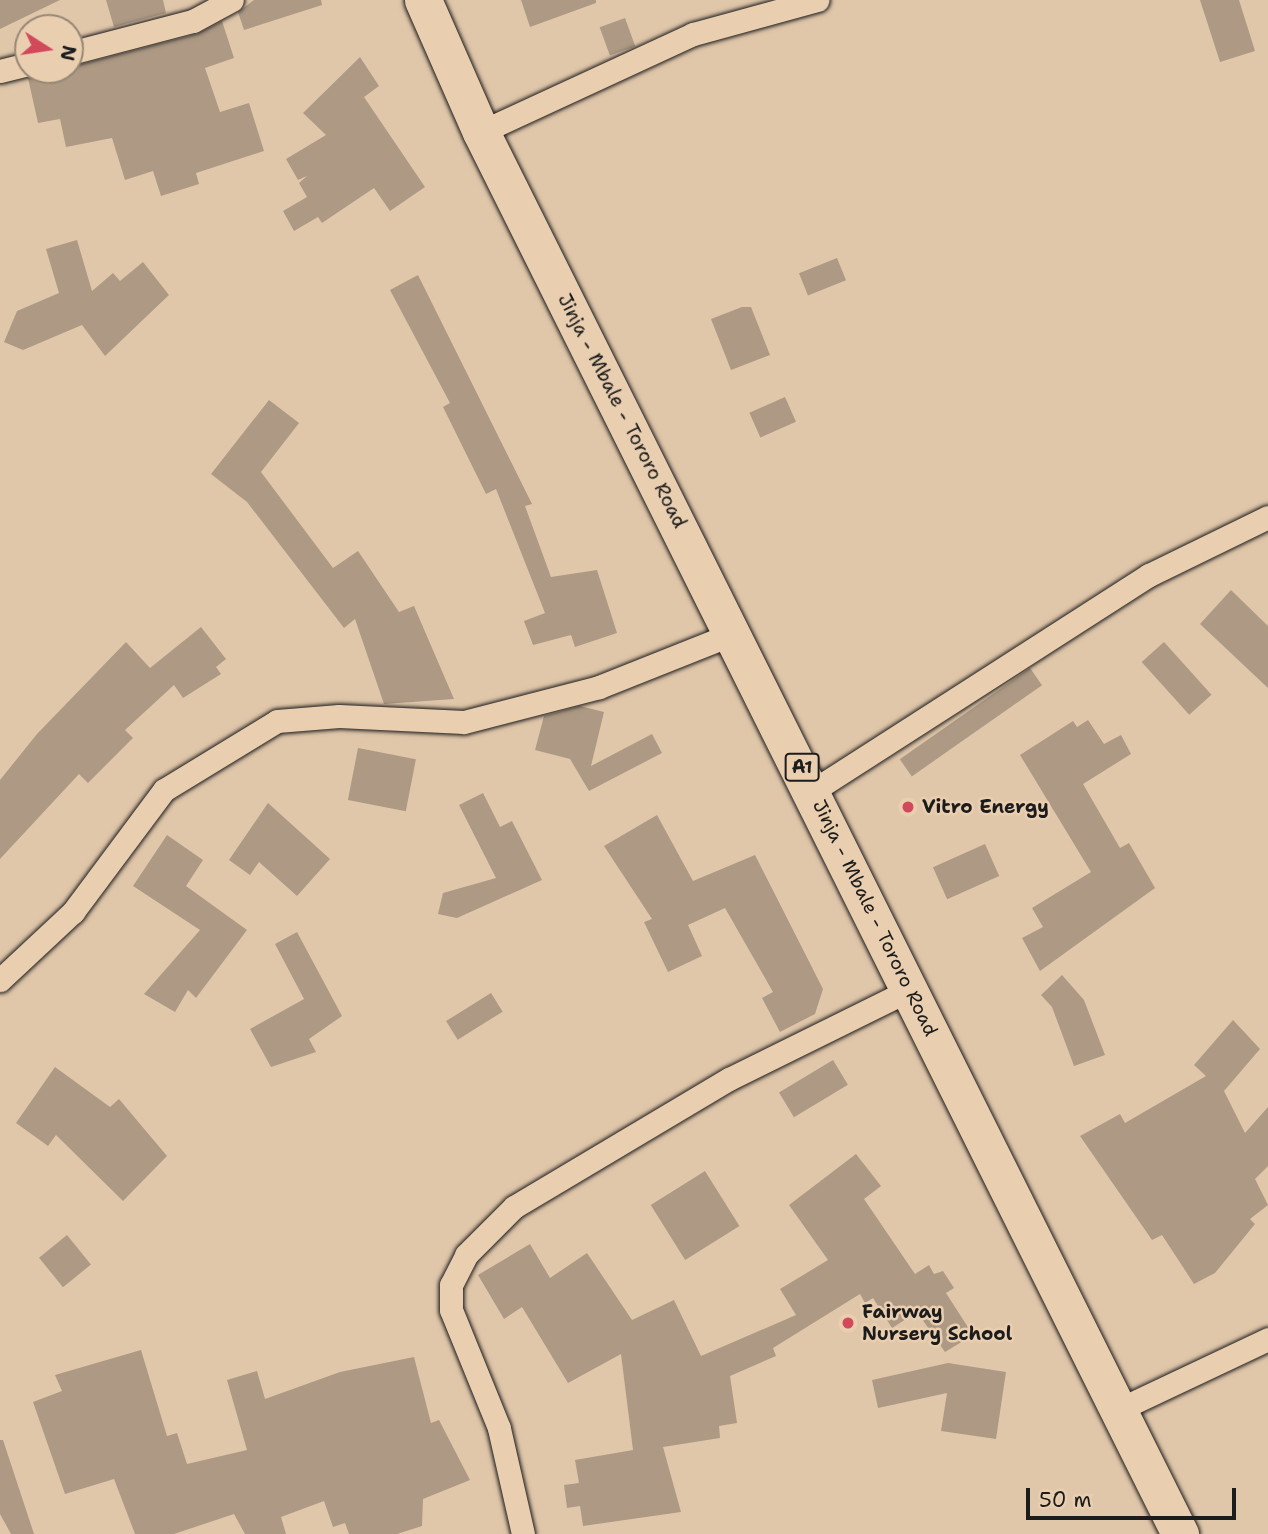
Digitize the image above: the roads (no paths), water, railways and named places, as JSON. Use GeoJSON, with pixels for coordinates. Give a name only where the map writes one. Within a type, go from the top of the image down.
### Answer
{"type":"FeatureCollection","features":[{"type":"Feature","properties":{"kind":"main road","name":"Jinja - Mbale - Tororo Road"},"geometry":{"type":"LineString","coordinates":[[424,0],[481,132],[814,790],[909,990],[1118,1410],[1172,1531]]}},
{"type":"Feature","properties":{"kind":"street"},"geometry":{"type":"LineString","coordinates":[[84,49],[193,20],[232,0]]}},
{"type":"Feature","properties":{"kind":"street"},"geometry":{"type":"LineString","coordinates":[[481,132],[693,34],[817,0]]}},
{"type":"Feature","properties":{"kind":"street"},"geometry":{"type":"LineString","coordinates":[[814,790],[1149,575],[1268,517]]}},
{"type":"Feature","properties":{"kind":"street"},"geometry":{"type":"LineString","coordinates":[[0,980],[73,912],[164,790],[277,721],[339,716],[464,722],[599,687],[735,633]]}},
{"type":"Feature","properties":{"kind":"street"},"geometry":{"type":"LineString","coordinates":[[523,1534],[499,1428],[451,1310],[451,1285],[466,1255],[526,1200],[729,1079],[909,990]]}},
{"type":"Feature","properties":{"kind":"street"},"geometry":{"type":"LineString","coordinates":[[1118,1410],[1268,1339]]}},
{"type":"Feature","properties":{"kind":"place","name":"Vitro Energy"},"geometry":{"type":"Point","coordinates":[908,807]}},
{"type":"Feature","properties":{"kind":"place","name":"Fairway Nursery School"},"geometry":{"type":"Point","coordinates":[848,1323]}}]}
